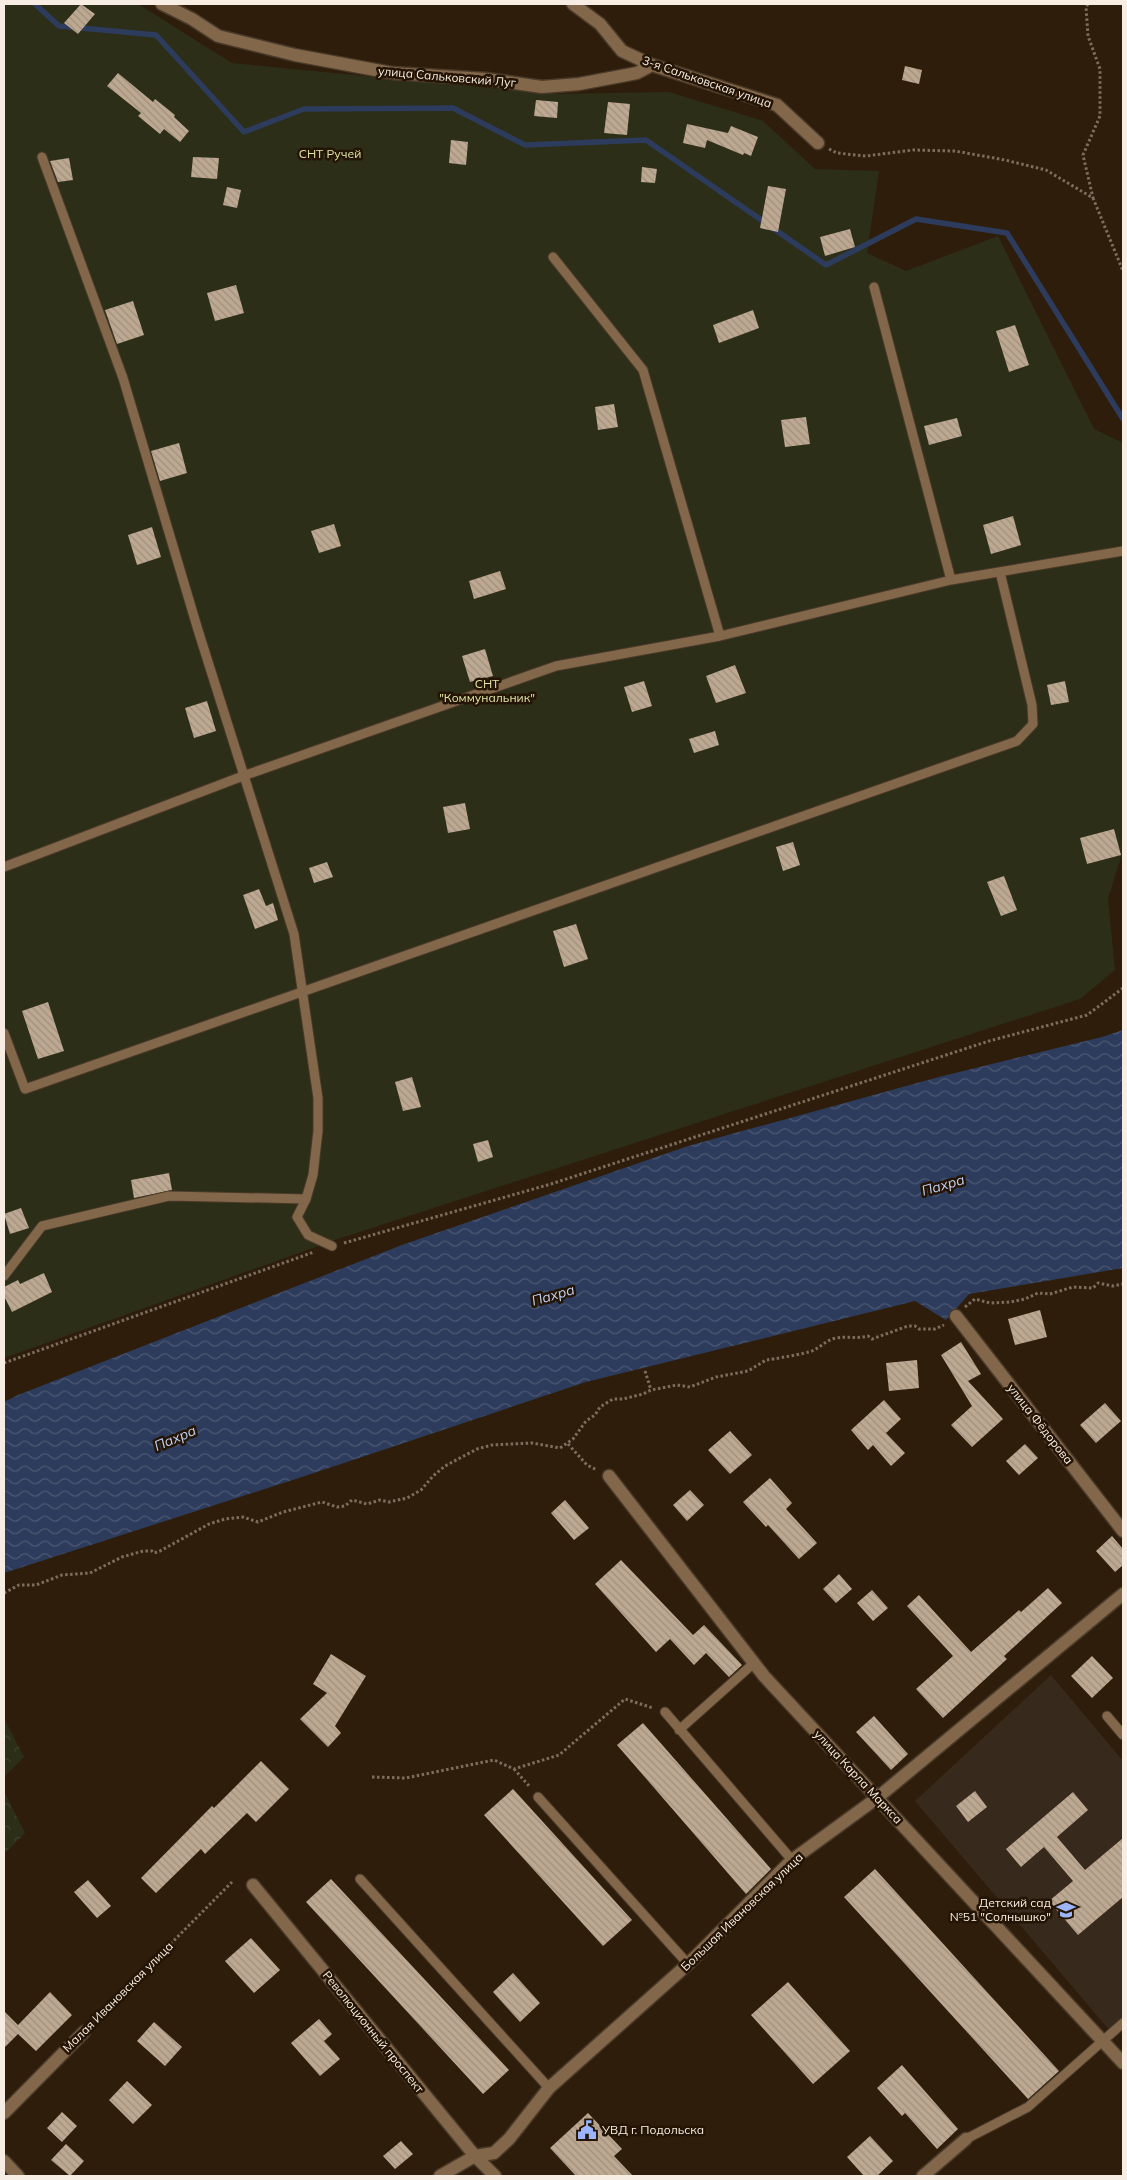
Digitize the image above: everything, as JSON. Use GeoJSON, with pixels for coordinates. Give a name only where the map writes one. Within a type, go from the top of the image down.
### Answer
{"type":"FeatureCollection","features":[{"type":"Feature","properties":{"kind":"street","name":"улица Сальковский Луг"},"geometry":{"type":"LineString","coordinates":[[162,4],[192,19],[218,36],[295,55],[392,73],[486,79],[542,87],[579,84],[637,73],[652,65]]}},
{"type":"Feature","properties":{"kind":"street","name":"3-я Сальковская улица"},"geometry":{"type":"LineString","coordinates":[[573,4],[600,24],[622,51],[652,65],[777,105],[818,143]]}},
{"type":"Feature","properties":{"kind":"street","name":"улица Фёдорова"},"geometry":{"type":"LineString","coordinates":[[956,1316],[1123,1530]]}},
{"type":"Feature","properties":{"kind":"street","name":"улица Карла Маркса"},"geometry":{"type":"LineString","coordinates":[[609,1476],[754,1663],[877,1798],[1104,2040],[1123,2063]]}},
{"type":"Feature","properties":{"kind":"street","name":"Большая Ивановская улица"},"geometry":{"type":"LineString","coordinates":[[440,2176],[475,2156],[494,2153],[509,2139],[548,2088],[688,1964],[792,1860],[877,1798],[1123,1594]]}},
{"type":"Feature","properties":{"kind":"street","name":"Революционный проспект"},"geometry":{"type":"LineString","coordinates":[[253,1885],[475,2156],[495,2176]]}},
{"type":"Feature","properties":{"kind":"street","name":"Малая Ивановская улица"},"geometry":{"type":"LineString","coordinates":[[4,2113],[84,2032]]}},
{"type":"Feature","properties":{"kind":"street"},"geometry":{"type":"LineString","coordinates":[[923,2176],[966,2139]]}},
{"type":"Feature","properties":{"kind":"street"},"geometry":{"type":"LineString","coordinates":[[4,2161],[18,2176]]}},
{"type":"Feature","properties":{"kind":"lane"},"geometry":{"type":"LineString","coordinates":[[42,157],[123,378],[243,776],[294,934],[318,1098],[313,1175],[306,1199],[297,1217],[308,1235],[332,1246]]}},
{"type":"Feature","properties":{"kind":"lane"},"geometry":{"type":"LineString","coordinates":[[553,258],[643,370],[720,636]]}},
{"type":"Feature","properties":{"kind":"lane"},"geometry":{"type":"LineString","coordinates":[[874,287],[950,580]]}},
{"type":"Feature","properties":{"kind":"lane"},"geometry":{"type":"LineString","coordinates":[[4,867],[243,776],[556,666],[720,636],[950,580],[1123,551]]}},
{"type":"Feature","properties":{"kind":"lane"},"geometry":{"type":"LineString","coordinates":[[4,1033],[25,1089],[1017,741],[1033,724],[1032,705],[1000,572]]}},
{"type":"Feature","properties":{"kind":"lane"},"geometry":{"type":"LineString","coordinates":[[4,1276],[42,1226],[169,1196],[306,1199]]}},
{"type":"Feature","properties":{"kind":"lane"},"geometry":{"type":"LineString","coordinates":[[679,1730],[754,1663]]}},
{"type":"Feature","properties":{"kind":"lane"},"geometry":{"type":"LineString","coordinates":[[665,1712],[792,1860]]}},
{"type":"Feature","properties":{"kind":"lane"},"geometry":{"type":"LineString","coordinates":[[1107,1716],[1123,1735]]}},
{"type":"Feature","properties":{"kind":"lane"},"geometry":{"type":"LineString","coordinates":[[538,1797],[688,1964]]}},
{"type":"Feature","properties":{"kind":"lane"},"geometry":{"type":"LineString","coordinates":[[360,1879],[548,2088]]}},
{"type":"Feature","properties":{"kind":"lane"},"geometry":{"type":"LineString","coordinates":[[966,2139],[1028,2107],[1123,2023]]}},
{"type":"Feature","properties":{"kind":"path"},"geometry":{"type":"LineString","coordinates":[[1088,4],[1086,7],[1088,36],[1100,69],[1100,116],[1083,155],[1093,198],[1123,271]]}},
{"type":"Feature","properties":{"kind":"path"},"geometry":{"type":"LineString","coordinates":[[818,143],[837,153],[866,156],[913,150],[955,151],[1005,160],[1046,170],[1093,198]]}},
{"type":"Feature","properties":{"kind":"path"},"geometry":{"type":"LineString","coordinates":[[4,1363],[332,1246],[551,1184],[989,1041],[1087,1015],[1123,988]]}},
{"type":"Feature","properties":{"kind":"path"},"geometry":{"type":"LineString","coordinates":[[4,1592],[19,1585],[36,1585],[62,1575],[90,1572],[122,1556],[143,1551],[160,1552],[179,1543],[209,1524],[224,1519],[244,1518],[258,1522],[283,1512],[322,1502],[336,1507],[345,1506],[352,1500],[367,1504],[380,1500],[389,1502],[407,1498],[421,1490],[433,1476],[446,1466],[476,1449],[516,1443],[540,1443],[546,1447],[560,1448],[568,1444],[582,1429],[586,1421],[609,1401],[678,1385],[690,1386],[716,1377],[748,1371],[761,1365],[766,1360],[771,1361],[797,1353],[803,1354],[814,1350],[823,1342],[836,1338],[868,1336],[872,1339],[908,1326],[915,1326],[919,1329],[935,1329],[946,1324],[956,1316],[975,1297],[990,1303],[1010,1302],[1025,1299],[1038,1293],[1050,1294],[1073,1287],[1093,1288],[1098,1283],[1113,1286],[1123,1284]]}},
{"type":"Feature","properties":{"kind":"path"},"geometry":{"type":"LineString","coordinates":[[645,1371],[651,1390]]}},
{"type":"Feature","properties":{"kind":"path"},"geometry":{"type":"LineString","coordinates":[[568,1444],[587,1465],[609,1476]]}},
{"type":"Feature","properties":{"kind":"path"},"geometry":{"type":"LineString","coordinates":[[514,1769],[559,1755],[625,1698],[665,1712]]}},
{"type":"Feature","properties":{"kind":"path"},"geometry":{"type":"LineString","coordinates":[[372,1777],[406,1778],[494,1760],[514,1769],[538,1797]]}},
{"type":"Feature","properties":{"kind":"path","name":"Малая Ивановская улица"},"geometry":{"type":"LineString","coordinates":[[84,2032],[232,1882]]}},
{"type":"Feature","properties":{"kind":"shaded area","name":"Детский сад №51 \"Солнышко\""},"geometry":{"type":"Polygon","coordinates":[[[1051,1675],[1123,1761],[1123,2020],[1110,2031],[915,1801],[1051,1675]]]}},
{"type":"Feature","properties":{"kind":"green space","name":"СНТ \"Коммунальник\""},"geometry":{"type":"Polygon","coordinates":[[[4,4],[138,4],[232,63],[552,94],[669,92],[763,121],[815,169],[879,171],[867,253],[906,271],[998,236],[1094,429],[1123,443],[1123,850],[1108,899],[1115,970],[1080,999],[338,1239],[4,1358],[4,4]]]}},
{"type":"Feature","properties":{"kind":"green space"},"geometry":{"type":"Polygon","coordinates":[[[4,1718],[24,1757],[4,1777],[4,1718]]]}},
{"type":"Feature","properties":{"kind":"green space"},"geometry":{"type":"Polygon","coordinates":[[[4,1791],[25,1833],[4,1854],[4,1791]]]}},
{"type":"Feature","properties":{"kind":"water","name":"Пахра"},"geometry":{"type":"Polygon","coordinates":[[[1123,1030],[1123,1268],[969,1294],[946,1320],[915,1301],[586,1382],[308,1475],[4,1573],[4,1402],[18,1395],[402,1245],[688,1146],[939,1077],[1102,1037],[1123,1030]]]}},
{"type":"Feature","properties":{"kind":"building"},"geometry":{"type":"Polygon","coordinates":[[[81,4],[95,14],[78,34],[64,23],[81,4]]]}},
{"type":"Feature","properties":{"kind":"building"},"geometry":{"type":"Polygon","coordinates":[[[905,66],[922,70],[919,84],[902,80],[905,66]]]}},
{"type":"Feature","properties":{"kind":"building"},"geometry":{"type":"Polygon","coordinates":[[[118,73],[153,102],[155,99],[175,115],[174,117],[189,131],[180,142],[164,129],[160,134],[138,116],[141,113],[107,86],[118,73]]]}},
{"type":"Feature","properties":{"kind":"building"},"geometry":{"type":"Polygon","coordinates":[[[536,100],[558,102],[557,118],[534,116],[536,100]]]}},
{"type":"Feature","properties":{"kind":"building"},"geometry":{"type":"Polygon","coordinates":[[[608,102],[630,104],[627,135],[604,133],[608,102]]]}},
{"type":"Feature","properties":{"kind":"building"},"geometry":{"type":"Polygon","coordinates":[[[687,124],[728,133],[731,126],[758,137],[751,156],[744,153],[743,155],[707,140],[705,148],[683,143],[687,124]]]}},
{"type":"Feature","properties":{"kind":"building"},"geometry":{"type":"Polygon","coordinates":[[[451,140],[468,142],[466,165],[449,163],[451,140]]]}},
{"type":"Feature","properties":{"kind":"building"},"geometry":{"type":"Polygon","coordinates":[[[193,157],[219,158],[217,179],[191,177],[193,157]]]}},
{"type":"Feature","properties":{"kind":"building"},"geometry":{"type":"Polygon","coordinates":[[[69,158],[73,180],[58,182],[50,161],[69,158]]]}},
{"type":"Feature","properties":{"kind":"building"},"geometry":{"type":"Polygon","coordinates":[[[642,167],[657,169],[655,183],[641,182],[642,167]]]}},
{"type":"Feature","properties":{"kind":"building"},"geometry":{"type":"Polygon","coordinates":[[[768,186],[786,189],[778,232],[760,228],[768,186]]]}},
{"type":"Feature","properties":{"kind":"building"},"geometry":{"type":"Polygon","coordinates":[[[227,187],[241,190],[237,208],[223,205],[227,187]]]}},
{"type":"Feature","properties":{"kind":"building"},"geometry":{"type":"Polygon","coordinates":[[[850,229],[855,247],[825,256],[820,237],[850,229]]]}},
{"type":"Feature","properties":{"kind":"building"},"geometry":{"type":"Polygon","coordinates":[[[236,285],[244,313],[215,321],[207,293],[236,285]]]}},
{"type":"Feature","properties":{"kind":"building"},"geometry":{"type":"Polygon","coordinates":[[[133,301],[144,335],[117,344],[105,310],[133,301]]]}},
{"type":"Feature","properties":{"kind":"building"},"geometry":{"type":"Polygon","coordinates":[[[753,310],[759,328],[719,343],[713,325],[753,310]]]}},
{"type":"Feature","properties":{"kind":"building"},"geometry":{"type":"Polygon","coordinates":[[[1015,325],[1029,365],[1009,372],[996,331],[1015,325]]]}},
{"type":"Feature","properties":{"kind":"building"},"geometry":{"type":"Polygon","coordinates":[[[614,404],[618,427],[598,430],[595,407],[614,404]]]}},
{"type":"Feature","properties":{"kind":"building"},"geometry":{"type":"Polygon","coordinates":[[[806,417],[810,444],[785,447],[781,420],[806,417]]]}},
{"type":"Feature","properties":{"kind":"building"},"geometry":{"type":"Polygon","coordinates":[[[957,418],[962,436],[929,445],[924,426],[957,418]]]}},
{"type":"Feature","properties":{"kind":"building"},"geometry":{"type":"Polygon","coordinates":[[[179,443],[187,473],[160,481],[151,451],[179,443]]]}},
{"type":"Feature","properties":{"kind":"building"},"geometry":{"type":"Polygon","coordinates":[[[1013,516],[1021,545],[991,554],[983,525],[1013,516]]]}},
{"type":"Feature","properties":{"kind":"building"},"geometry":{"type":"Polygon","coordinates":[[[334,524],[341,546],[319,553],[311,531],[334,524]]]}},
{"type":"Feature","properties":{"kind":"building"},"geometry":{"type":"Polygon","coordinates":[[[152,527],[161,557],[137,565],[128,535],[152,527]]]}},
{"type":"Feature","properties":{"kind":"building"},"geometry":{"type":"Polygon","coordinates":[[[500,571],[506,589],[474,599],[469,581],[500,571]]]}},
{"type":"Feature","properties":{"kind":"building"},"geometry":{"type":"Polygon","coordinates":[[[485,649],[493,676],[470,682],[462,656],[485,649]]]}},
{"type":"Feature","properties":{"kind":"building"},"geometry":{"type":"Polygon","coordinates":[[[735,665],[746,693],[716,703],[706,676],[735,665]]]}},
{"type":"Feature","properties":{"kind":"building"},"geometry":{"type":"Polygon","coordinates":[[[644,681],[652,706],[632,712],[624,687],[644,681]]]}},
{"type":"Feature","properties":{"kind":"building"},"geometry":{"type":"Polygon","coordinates":[[[1065,681],[1069,702],[1051,705],[1047,685],[1065,681]]]}},
{"type":"Feature","properties":{"kind":"building"},"geometry":{"type":"Polygon","coordinates":[[[207,701],[216,731],[194,738],[185,708],[207,701]]]}},
{"type":"Feature","properties":{"kind":"building"},"geometry":{"type":"Polygon","coordinates":[[[715,731],[719,745],[694,753],[689,739],[715,731]]]}},
{"type":"Feature","properties":{"kind":"building"},"geometry":{"type":"Polygon","coordinates":[[[465,803],[470,829],[448,833],[443,807],[465,803]]]}},
{"type":"Feature","properties":{"kind":"building"},"geometry":{"type":"Polygon","coordinates":[[[1114,829],[1121,855],[1087,864],[1080,838],[1114,829]]]}},
{"type":"Feature","properties":{"kind":"building"},"geometry":{"type":"Polygon","coordinates":[[[793,842],[800,865],[783,871],[776,847],[793,842]]]}},
{"type":"Feature","properties":{"kind":"building"},"geometry":{"type":"Polygon","coordinates":[[[327,862],[333,877],[314,883],[309,868],[327,862]]]}},
{"type":"Feature","properties":{"kind":"building"},"geometry":{"type":"Polygon","coordinates":[[[1004,876],[1017,910],[1001,916],[987,882],[1004,876]]]}},
{"type":"Feature","properties":{"kind":"building"},"geometry":{"type":"Polygon","coordinates":[[[259,889],[266,906],[273,903],[278,920],[255,929],[243,895],[259,889]]]}},
{"type":"Feature","properties":{"kind":"building"},"geometry":{"type":"Polygon","coordinates":[[[576,924],[588,959],[564,967],[553,931],[576,924]]]}},
{"type":"Feature","properties":{"kind":"building"},"geometry":{"type":"Polygon","coordinates":[[[48,1002],[64,1051],[38,1059],[22,1011],[48,1002]]]}},
{"type":"Feature","properties":{"kind":"building"},"geometry":{"type":"Polygon","coordinates":[[[412,1077],[421,1107],[403,1111],[395,1082],[412,1077]]]}},
{"type":"Feature","properties":{"kind":"building"},"geometry":{"type":"Polygon","coordinates":[[[488,1140],[493,1157],[478,1162],[473,1144],[488,1140]]]}},
{"type":"Feature","properties":{"kind":"building"},"geometry":{"type":"Polygon","coordinates":[[[169,1173],[172,1190],[134,1198],[131,1180],[169,1173]]]}},
{"type":"Feature","properties":{"kind":"building"},"geometry":{"type":"Polygon","coordinates":[[[21,1208],[29,1228],[10,1234],[4,1214],[21,1208]]]}},
{"type":"Feature","properties":{"kind":"building"},"geometry":{"type":"Polygon","coordinates":[[[44,1273],[52,1292],[12,1312],[4,1296],[4,1287],[18,1280],[20,1284],[44,1273]]]}},
{"type":"Feature","properties":{"kind":"building"},"geometry":{"type":"Polygon","coordinates":[[[1040,1310],[1047,1337],[1015,1345],[1008,1319],[1040,1310]]]}},
{"type":"Feature","properties":{"kind":"building"},"geometry":{"type":"Polygon","coordinates":[[[961,1342],[981,1374],[968,1381],[1003,1419],[972,1447],[951,1425],[972,1406],[941,1355],[961,1342]]]}},
{"type":"Feature","properties":{"kind":"building"},"geometry":{"type":"Polygon","coordinates":[[[917,1360],[919,1388],[889,1391],[886,1363],[917,1360]]]}},
{"type":"Feature","properties":{"kind":"building"},"geometry":{"type":"Polygon","coordinates":[[[884,1400],[901,1419],[886,1433],[905,1453],[891,1466],[873,1445],[868,1450],[851,1430],[884,1400]]]}},
{"type":"Feature","properties":{"kind":"building"},"geometry":{"type":"Polygon","coordinates":[[[1105,1403],[1121,1421],[1096,1443],[1080,1425],[1105,1403]]]}},
{"type":"Feature","properties":{"kind":"building"},"geometry":{"type":"Polygon","coordinates":[[[730,1431],[752,1455],[730,1474],[708,1450],[730,1431]]]}},
{"type":"Feature","properties":{"kind":"building"},"geometry":{"type":"Polygon","coordinates":[[[1025,1444],[1038,1458],[1019,1475],[1006,1461],[1025,1444]]]}},
{"type":"Feature","properties":{"kind":"building"},"geometry":{"type":"Polygon","coordinates":[[[770,1478],[792,1503],[786,1509],[817,1543],[799,1559],[768,1525],[766,1527],[743,1502],[770,1478]]]}},
{"type":"Feature","properties":{"kind":"building"},"geometry":{"type":"Polygon","coordinates":[[[690,1490],[704,1505],[687,1521],[673,1505],[690,1490]]]}},
{"type":"Feature","properties":{"kind":"building"},"geometry":{"type":"Polygon","coordinates":[[[565,1500],[589,1528],[574,1540],[551,1513],[565,1500]]]}},
{"type":"Feature","properties":{"kind":"building"},"geometry":{"type":"Polygon","coordinates":[[[1112,1536],[1123,1549],[1123,1565],[1115,1572],[1096,1551],[1112,1536]]]}},
{"type":"Feature","properties":{"kind":"building"},"geometry":{"type":"Polygon","coordinates":[[[621,1560],[693,1635],[704,1625],[742,1665],[729,1677],[706,1653],[694,1665],[670,1639],[656,1652],[595,1584],[621,1560]]]}},
{"type":"Feature","properties":{"kind":"building"},"geometry":{"type":"Polygon","coordinates":[[[839,1574],[852,1589],[836,1603],[823,1589],[839,1574]]]}},
{"type":"Feature","properties":{"kind":"building"},"geometry":{"type":"Polygon","coordinates":[[[1048,1588],[1062,1603],[1004,1656],[1007,1659],[943,1718],[916,1689],[953,1656],[907,1606],[919,1595],[971,1652],[1019,1610],[1021,1612],[1048,1588]]]}},
{"type":"Feature","properties":{"kind":"building"},"geometry":{"type":"Polygon","coordinates":[[[872,1590],[888,1608],[873,1621],[857,1603],[872,1590]]]}},
{"type":"Feature","properties":{"kind":"building"},"geometry":{"type":"Polygon","coordinates":[[[331,1654],[366,1676],[335,1726],[341,1733],[328,1747],[300,1719],[327,1693],[313,1684],[331,1654]]]}},
{"type":"Feature","properties":{"kind":"building"},"geometry":{"type":"Polygon","coordinates":[[[1092,1656],[1113,1678],[1092,1698],[1071,1676],[1092,1656]]]}},
{"type":"Feature","properties":{"kind":"building"},"geometry":{"type":"Polygon","coordinates":[[[874,1716],[908,1754],[891,1770],[856,1732],[874,1716]]]}},
{"type":"Feature","properties":{"kind":"building"},"geometry":{"type":"Polygon","coordinates":[[[643,1723],[771,1869],[746,1894],[617,1745],[643,1723]]]}},
{"type":"Feature","properties":{"kind":"building"},"geometry":{"type":"Polygon","coordinates":[[[261,1761],[289,1789],[256,1822],[247,1813],[205,1854],[201,1849],[156,1893],[141,1878],[212,1806],[214,1808],[261,1761]]]}},
{"type":"Feature","properties":{"kind":"building"},"geometry":{"type":"Polygon","coordinates":[[[513,1789],[632,1920],[603,1946],[484,1815],[513,1789]]]}},
{"type":"Feature","properties":{"kind":"building"},"geometry":{"type":"Polygon","coordinates":[[[975,1791],[987,1807],[968,1822],[956,1806],[975,1791]]]}},
{"type":"Feature","properties":{"kind":"building"},"geometry":{"type":"Polygon","coordinates":[[[1073,1792],[1088,1810],[1057,1837],[1085,1870],[1123,1838],[1123,1897],[1078,1935],[1049,1901],[1073,1881],[1044,1847],[1021,1867],[1006,1849],[1073,1792]]]}},
{"type":"Feature","properties":{"kind":"building"},"geometry":{"type":"Polygon","coordinates":[[[875,1869],[1059,2071],[1028,2099],[844,1897],[875,1869]]]}},
{"type":"Feature","properties":{"kind":"building"},"geometry":{"type":"Polygon","coordinates":[[[331,1879],[509,2070],[483,2094],[306,1902],[331,1879]]]}},
{"type":"Feature","properties":{"kind":"building"},"geometry":{"type":"Polygon","coordinates":[[[88,1880],[111,1906],[97,1918],[74,1892],[88,1880]]]}},
{"type":"Feature","properties":{"kind":"building"},"geometry":{"type":"Polygon","coordinates":[[[251,1938],[280,1970],[254,1993],[225,1961],[251,1938]]]}},
{"type":"Feature","properties":{"kind":"building"},"geometry":{"type":"Polygon","coordinates":[[[513,1973],[540,2003],[520,2022],[493,1992],[513,1973]]]}},
{"type":"Feature","properties":{"kind":"building"},"geometry":{"type":"Polygon","coordinates":[[[788,1982],[850,2051],[813,2084],[751,2015],[788,1982]]]}},
{"type":"Feature","properties":{"kind":"building"},"geometry":{"type":"Polygon","coordinates":[[[50,1992],[72,2015],[36,2051],[18,2034],[4,2048],[4,2011],[18,2025],[50,1992]]]}},
{"type":"Feature","properties":{"kind":"building"},"geometry":{"type":"Polygon","coordinates":[[[319,2019],[332,2034],[324,2041],[340,2059],[320,2076],[291,2043],[319,2019]]]}},
{"type":"Feature","properties":{"kind":"building"},"geometry":{"type":"Polygon","coordinates":[[[154,2022],[182,2047],[165,2066],[137,2041],[154,2022]]]}},
{"type":"Feature","properties":{"kind":"building"},"geometry":{"type":"Polygon","coordinates":[[[902,2065],[958,2129],[937,2149],[905,2113],[902,2116],[877,2088],[902,2065]]]}},
{"type":"Feature","properties":{"kind":"building"},"geometry":{"type":"Polygon","coordinates":[[[127,2081],[152,2105],[133,2124],[109,2100],[127,2081]]]}},
{"type":"Feature","properties":{"kind":"building"},"geometry":{"type":"Polygon","coordinates":[[[62,2112],[77,2126],[62,2142],[47,2128],[62,2112]]]}},
{"type":"Feature","properties":{"kind":"building","name":"УВД г. Подольска"},"geometry":{"type":"Polygon","coordinates":[[[588,2113],[622,2149],[614,2156],[633,2176],[576,2176],[550,2148],[588,2113]]]}},
{"type":"Feature","properties":{"kind":"building"},"geometry":{"type":"Polygon","coordinates":[[[870,2136],[893,2161],[877,2176],[864,2176],[847,2157],[870,2136]]]}},
{"type":"Feature","properties":{"kind":"building"},"geometry":{"type":"Polygon","coordinates":[[[401,2141],[413,2154],[395,2169],[383,2156],[401,2141]]]}},
{"type":"Feature","properties":{"kind":"building"},"geometry":{"type":"Polygon","coordinates":[[[66,2144],[84,2161],[70,2176],[51,2160],[66,2144]]]}},
{"type":"Feature","properties":{"kind":"waterway"},"geometry":{"type":"LineString","coordinates":[[35,4],[59,26],[156,35],[244,132],[304,109],[453,108],[525,145],[646,140],[826,265],[916,219],[1007,233],[1123,419]]}},
{"type":"Feature","properties":{"kind":"place","name":"Детский сад №51 \"Солнышко\""},"geometry":{"type":"Point","coordinates":[1066,1910]}},
{"type":"Feature","properties":{"kind":"place","name":"УВД г. Подольска"},"geometry":{"type":"Point","coordinates":[587,2130]}},
{"type":"Feature","properties":{"kind":"park label","name":"СНТ Ручей"},"geometry":{"type":"Point","coordinates":[330,154]}}]}
